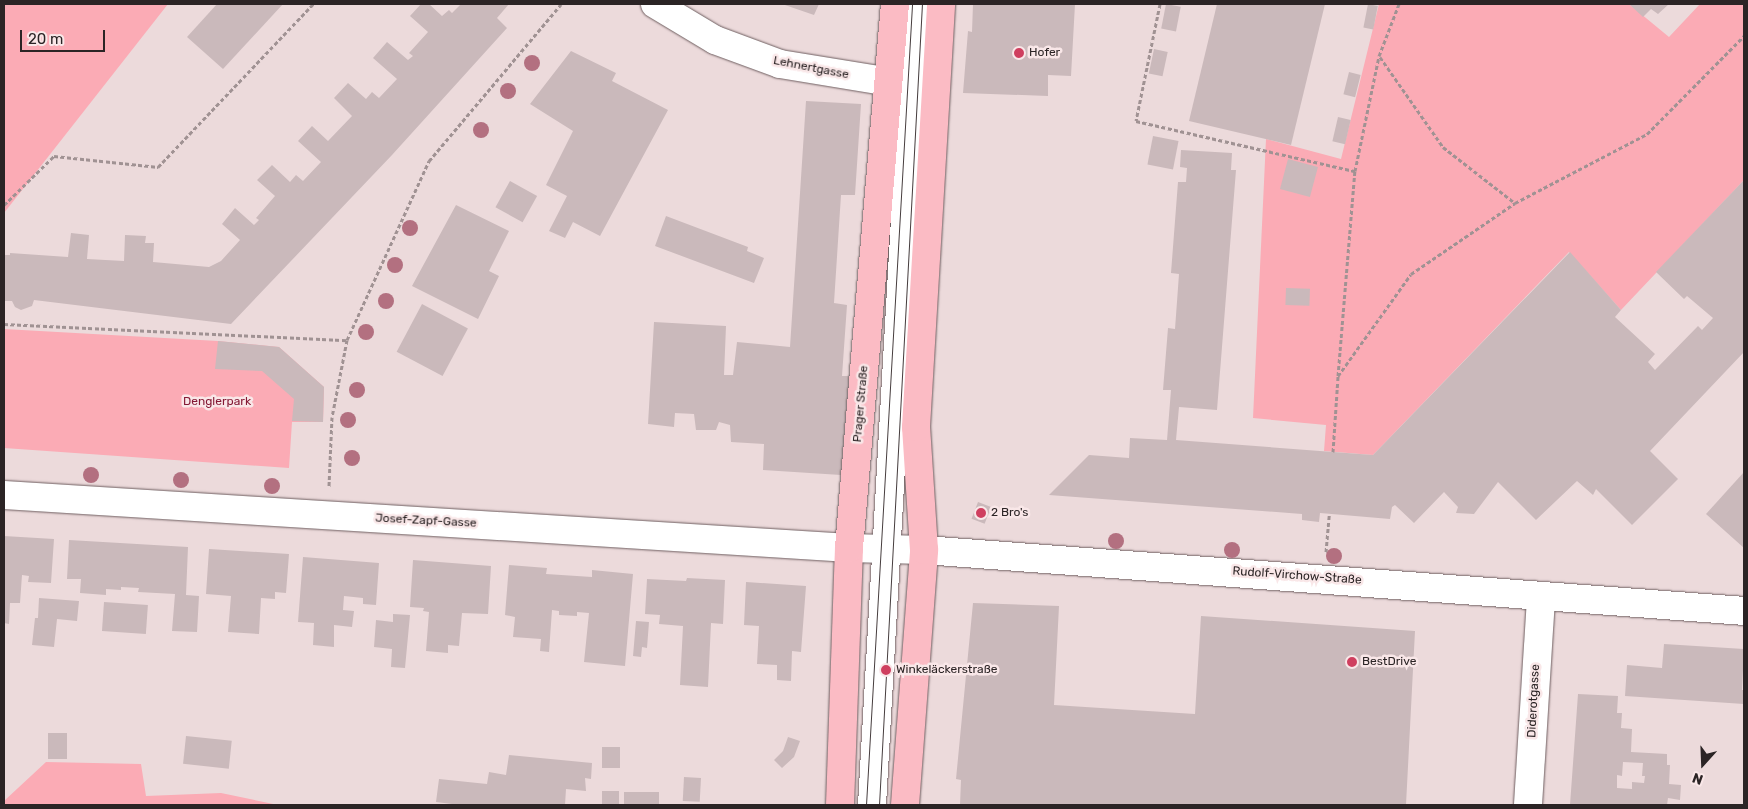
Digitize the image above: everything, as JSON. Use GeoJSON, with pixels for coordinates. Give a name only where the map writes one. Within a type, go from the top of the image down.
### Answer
{"type":"FeatureCollection","features":[{"type":"Feature","properties":{"kind":"main road","name":"Prager Straße"},"geometry":{"type":"LineString","coordinates":[[840,805],[849,548],[890,82],[895,4]]}},
{"type":"Feature","properties":{"kind":"main road"},"geometry":{"type":"LineString","coordinates":[[905,805],[924,550],[916,427],[940,4]]}},
{"type":"Feature","properties":{"kind":"street","name":"Lehnertgasse"},"geometry":{"type":"LineString","coordinates":[[655,4],[716,40],[780,64],[890,82]]}},
{"type":"Feature","properties":{"kind":"street"},"geometry":{"type":"LineString","coordinates":[[872,805],[917,4]]}},
{"type":"Feature","properties":{"kind":"street","name":"Josef-Zapf-Gasse"},"geometry":{"type":"LineString","coordinates":[[4,496],[849,548]]}},
{"type":"Feature","properties":{"kind":"street","name":"Rudolf-Virchow-Straße"},"geometry":{"type":"LineString","coordinates":[[849,548],[924,550],[1324,578],[1541,597],[1744,611]]}},
{"type":"Feature","properties":{"kind":"street","name":"Diderotgasse"},"geometry":{"type":"LineString","coordinates":[[1528,805],[1541,597]]}},
{"type":"Feature","properties":{"kind":"path"},"geometry":{"type":"LineString","coordinates":[[306,4],[312,5]]}},
{"type":"Feature","properties":{"kind":"path"},"geometry":{"type":"LineString","coordinates":[[327,515],[332,418],[347,340],[429,161],[561,4]]}},
{"type":"Feature","properties":{"kind":"path"},"geometry":{"type":"LineString","coordinates":[[1160,4],[1136,121],[1355,171]]}},
{"type":"Feature","properties":{"kind":"path"},"geometry":{"type":"LineString","coordinates":[[1333,452],[1355,171],[1379,56],[1399,4]]}},
{"type":"Feature","properties":{"kind":"path"},"geometry":{"type":"LineString","coordinates":[[4,205],[54,156],[158,167],[312,5]]}},
{"type":"Feature","properties":{"kind":"path"},"geometry":{"type":"LineString","coordinates":[[1338,376],[1411,274],[1515,202],[1648,134],[1744,36]]}},
{"type":"Feature","properties":{"kind":"path"},"geometry":{"type":"LineString","coordinates":[[1379,56],[1443,147],[1515,202]]}},
{"type":"Feature","properties":{"kind":"path"},"geometry":{"type":"LineString","coordinates":[[4,324],[347,340]]}},
{"type":"Feature","properties":{"kind":"path"},"geometry":{"type":"LineString","coordinates":[[1324,578],[1329,514]]}},
{"type":"Feature","properties":{"kind":"green space"},"geometry":{"type":"Polygon","coordinates":[[[4,4],[168,4],[4,213],[4,4]]]}},
{"type":"Feature","properties":{"kind":"green space"},"geometry":{"type":"Polygon","coordinates":[[[1379,4],[1629,4],[1669,37],[1700,4],[1744,4],[1744,180],[1621,310],[1569,252],[1373,455],[1324,451],[1326,425],[1253,418],[1266,139],[1341,159],[1379,4]]]}},
{"type":"Feature","properties":{"kind":"green space","name":"Denglerpark"},"geometry":{"type":"Polygon","coordinates":[[[4,329],[218,341],[279,347],[324,387],[323,422],[292,422],[289,468],[4,448],[4,329]]]}},
{"type":"Feature","properties":{"kind":"green space"},"geometry":{"type":"Polygon","coordinates":[[[46,762],[141,764],[146,796],[221,793],[278,805],[4,805],[4,801],[46,762]]]}},
{"type":"Feature","properties":{"kind":"building"},"geometry":{"type":"Polygon","coordinates":[[[217,4],[283,4],[223,69],[187,37],[217,4]]]}},
{"type":"Feature","properties":{"kind":"building"},"geometry":{"type":"Polygon","coordinates":[[[421,4],[429,4],[442,16],[449,10],[452,13],[461,4],[509,4],[497,18],[507,28],[392,155],[231,324],[34,300],[32,306],[21,310],[15,307],[12,301],[4,301],[4,255],[10,255],[10,253],[68,257],[71,233],[89,235],[87,259],[124,261],[125,235],[146,236],[145,243],[154,243],[153,262],[209,267],[221,261],[240,240],[222,224],[235,208],[254,225],[259,220],[256,218],[275,196],[257,180],[272,165],[290,182],[296,175],[303,181],[321,162],[298,141],[312,126],[328,141],[352,116],[334,98],[348,83],[366,99],[372,92],[379,98],[397,79],[373,58],[387,42],[408,60],[413,56],[409,53],[428,32],[410,16],[421,4]]]}},
{"type":"Feature","properties":{"kind":"building"},"geometry":{"type":"Polygon","coordinates":[[[782,4],[819,4],[814,15],[782,4]]]}},
{"type":"Feature","properties":{"kind":"building","name":"Hofer"},"geometry":{"type":"Polygon","coordinates":[[[973,4],[1075,4],[1071,76],[1048,75],[1048,96],[963,93],[968,31],[972,32],[973,4]]]}},
{"type":"Feature","properties":{"kind":"building"},"geometry":{"type":"Polygon","coordinates":[[[1166,4],[1181,7],[1176,31],[1161,29],[1166,4]]]}},
{"type":"Feature","properties":{"kind":"building"},"geometry":{"type":"Polygon","coordinates":[[[1217,4],[1325,4],[1291,145],[1189,121],[1217,4]]]}},
{"type":"Feature","properties":{"kind":"building"},"geometry":{"type":"Polygon","coordinates":[[[1368,4],[1378,6],[1373,29],[1363,28],[1368,4]]]}},
{"type":"Feature","properties":{"kind":"building"},"geometry":{"type":"Polygon","coordinates":[[[1629,4],[1669,4],[1658,14],[1651,9],[1643,17],[1629,4]]]}},
{"type":"Feature","properties":{"kind":"building"},"geometry":{"type":"Polygon","coordinates":[[[1154,49],[1168,52],[1162,76],[1149,73],[1154,49]]]}},
{"type":"Feature","properties":{"kind":"building"},"geometry":{"type":"Polygon","coordinates":[[[571,51],[616,73],[612,81],[668,110],[600,236],[573,222],[565,238],[549,231],[567,196],[546,185],[573,131],[530,104],[571,51]]]}},
{"type":"Feature","properties":{"kind":"building"},"geometry":{"type":"Polygon","coordinates":[[[1349,72],[1361,75],[1355,97],[1343,94],[1349,72]]]}},
{"type":"Feature","properties":{"kind":"building"},"geometry":{"type":"Polygon","coordinates":[[[806,101],[861,104],[855,195],[841,195],[834,303],[847,305],[842,376],[850,376],[841,475],[763,470],[764,444],[731,442],[730,425],[719,422],[716,430],[696,430],[694,414],[675,413],[674,427],[648,424],[654,322],[726,326],[724,375],[733,375],[737,342],[790,347],[806,101]]]}},
{"type":"Feature","properties":{"kind":"building"},"geometry":{"type":"Polygon","coordinates":[[[1338,117],[1351,120],[1345,144],[1332,141],[1338,117]]]}},
{"type":"Feature","properties":{"kind":"building"},"geometry":{"type":"Polygon","coordinates":[[[1153,136],[1179,141],[1173,169],[1147,164],[1153,136]]]}},
{"type":"Feature","properties":{"kind":"building"},"geometry":{"type":"Polygon","coordinates":[[[1181,150],[1232,153],[1231,170],[1236,170],[1217,410],[1179,407],[1176,440],[1373,455],[1570,252],[1621,310],[1615,317],[1655,354],[1648,362],[1655,370],[1698,326],[1702,330],[1713,318],[1687,296],[1684,299],[1656,272],[1744,180],[1744,352],[1650,451],[1678,479],[1632,525],[1596,489],[1593,495],[1577,481],[1536,520],[1498,482],[1474,514],[1456,513],[1458,507],[1444,492],[1414,523],[1395,505],[1392,507],[1390,519],[1320,513],[1319,522],[1302,520],[1302,514],[1049,495],[1089,455],[1129,458],[1130,438],[1167,440],[1171,390],[1163,390],[1168,328],[1175,329],[1179,274],[1171,273],[1178,182],[1186,182],[1187,168],[1180,167],[1181,150]]]}},
{"type":"Feature","properties":{"kind":"building"},"geometry":{"type":"Polygon","coordinates":[[[1288,159],[1318,167],[1310,197],[1280,189],[1288,159]]]}},
{"type":"Feature","properties":{"kind":"building"},"geometry":{"type":"Polygon","coordinates":[[[510,181],[537,196],[523,222],[495,207],[510,181]]]}},
{"type":"Feature","properties":{"kind":"building"},"geometry":{"type":"Polygon","coordinates":[[[456,205],[509,231],[489,271],[499,276],[478,319],[412,286],[456,205]]]}},
{"type":"Feature","properties":{"kind":"building"},"geometry":{"type":"Polygon","coordinates":[[[666,216],[748,247],[747,251],[764,258],[754,283],[655,246],[666,216]]]}},
{"type":"Feature","properties":{"kind":"building"},"geometry":{"type":"Polygon","coordinates":[[[1286,288],[1310,289],[1309,306],[1285,305],[1286,288]]]}},
{"type":"Feature","properties":{"kind":"building"},"geometry":{"type":"Polygon","coordinates":[[[422,304],[468,328],[443,376],[397,352],[422,304]]]}},
{"type":"Feature","properties":{"kind":"building"},"geometry":{"type":"Polygon","coordinates":[[[218,341],[279,347],[324,387],[323,422],[292,421],[294,399],[262,371],[215,369],[218,341]]]}},
{"type":"Feature","properties":{"kind":"building"},"geometry":{"type":"Polygon","coordinates":[[[1744,472],[1744,548],[1706,514],[1744,472]]]}},
{"type":"Feature","properties":{"kind":"building","name":"2 Bro's"},"geometry":{"type":"Polygon","coordinates":[[[978,502],[991,507],[985,524],[972,519],[978,502]]]}},
{"type":"Feature","properties":{"kind":"building"},"geometry":{"type":"Polygon","coordinates":[[[4,536],[54,539],[51,583],[28,582],[29,576],[22,575],[20,603],[10,603],[9,624],[4,623],[4,536]]]}},
{"type":"Feature","properties":{"kind":"building"},"geometry":{"type":"Polygon","coordinates":[[[69,540],[188,547],[186,595],[199,596],[197,632],[172,631],[175,594],[138,592],[139,588],[121,587],[121,590],[106,589],[106,595],[80,593],[81,579],[67,579],[69,540]]]}},
{"type":"Feature","properties":{"kind":"building"},"geometry":{"type":"Polygon","coordinates":[[[209,549],[289,554],[286,593],[275,592],[275,599],[261,598],[259,634],[228,632],[231,596],[206,594],[209,549]]]}},
{"type":"Feature","properties":{"kind":"building"},"geometry":{"type":"Polygon","coordinates":[[[303,557],[379,563],[376,605],[363,604],[363,598],[344,596],[343,610],[354,611],[352,627],[334,625],[334,647],[313,645],[314,623],[298,622],[303,557]]]}},
{"type":"Feature","properties":{"kind":"building"},"geometry":{"type":"Polygon","coordinates":[[[413,560],[491,566],[488,614],[462,613],[459,646],[448,645],[448,653],[426,651],[429,612],[423,611],[424,608],[410,607],[413,560]]]}},
{"type":"Feature","properties":{"kind":"building"},"geometry":{"type":"Polygon","coordinates":[[[509,565],[547,568],[546,574],[592,577],[592,570],[633,574],[625,666],[584,662],[589,613],[577,612],[577,616],[559,615],[559,611],[552,610],[549,652],[540,651],[541,639],[513,637],[515,617],[505,615],[509,565]]]}},
{"type":"Feature","properties":{"kind":"building"},"geometry":{"type":"Polygon","coordinates":[[[687,578],[725,580],[723,624],[711,623],[708,687],[680,685],[683,626],[659,624],[660,615],[645,614],[647,579],[686,581],[687,578]]]}},
{"type":"Feature","properties":{"kind":"building"},"geometry":{"type":"Polygon","coordinates":[[[746,582],[806,586],[801,652],[792,651],[791,681],[777,680],[777,665],[757,664],[759,626],[744,625],[746,582]]]}},
{"type":"Feature","properties":{"kind":"building"},"geometry":{"type":"Polygon","coordinates":[[[39,598],[79,601],[77,621],[57,619],[54,647],[32,645],[35,618],[38,618],[39,598]]]}},
{"type":"Feature","properties":{"kind":"building"},"geometry":{"type":"Polygon","coordinates":[[[104,602],[148,605],[146,634],[102,631],[104,602]]]}},
{"type":"Feature","properties":{"kind":"building"},"geometry":{"type":"Polygon","coordinates":[[[973,603],[1059,606],[1054,705],[1195,714],[1201,616],[1415,631],[1406,805],[960,805],[961,780],[956,779],[973,603]]]}},
{"type":"Feature","properties":{"kind":"building"},"geometry":{"type":"Polygon","coordinates":[[[393,614],[410,615],[405,668],[391,667],[392,649],[374,647],[376,620],[393,622],[393,614]]]}},
{"type":"Feature","properties":{"kind":"building"},"geometry":{"type":"Polygon","coordinates":[[[636,621],[649,622],[647,648],[642,647],[641,657],[633,656],[636,621]]]}},
{"type":"Feature","properties":{"kind":"building"},"geometry":{"type":"Polygon","coordinates":[[[1664,644],[1744,649],[1742,690],[1744,690],[1744,704],[1625,696],[1627,665],[1662,668],[1664,644]]]}},
{"type":"Feature","properties":{"kind":"building"},"geometry":{"type":"Polygon","coordinates":[[[1578,694],[1618,696],[1617,713],[1622,713],[1621,728],[1632,729],[1631,752],[1667,754],[1667,765],[1670,765],[1669,784],[1681,785],[1680,800],[1668,798],[1667,805],[1570,805],[1578,694]],[[1623,762],[1622,776],[1617,775],[1617,788],[1632,789],[1632,782],[1644,783],[1645,776],[1642,776],[1643,763],[1623,762]]]}},
{"type":"Feature","properties":{"kind":"building"},"geometry":{"type":"Polygon","coordinates":[[[48,733],[67,733],[67,759],[48,759],[48,733]]]}},
{"type":"Feature","properties":{"kind":"building"},"geometry":{"type":"Polygon","coordinates":[[[186,736],[232,741],[229,769],[183,764],[186,736]]]}},
{"type":"Feature","properties":{"kind":"building"},"geometry":{"type":"Polygon","coordinates":[[[788,737],[800,741],[794,757],[782,768],[774,760],[783,751],[788,737]]]}},
{"type":"Feature","properties":{"kind":"building"},"geometry":{"type":"Polygon","coordinates":[[[602,747],[620,747],[620,768],[602,768],[602,747]]]}},
{"type":"Feature","properties":{"kind":"building"},"geometry":{"type":"Polygon","coordinates":[[[509,755],[592,763],[591,779],[585,778],[586,791],[566,789],[565,805],[460,805],[436,802],[439,779],[487,784],[489,772],[506,775],[509,755]]]}},
{"type":"Feature","properties":{"kind":"building"},"geometry":{"type":"Polygon","coordinates":[[[684,777],[701,778],[700,802],[683,801],[684,777]]]}},
{"type":"Feature","properties":{"kind":"building"},"geometry":{"type":"Polygon","coordinates":[[[602,791],[619,791],[619,805],[602,805],[602,791]]]}},
{"type":"Feature","properties":{"kind":"building"},"geometry":{"type":"Polygon","coordinates":[[[624,792],[659,792],[659,805],[624,805],[624,792]]]}},
{"type":"Feature","properties":{"kind":"tram line"},"geometry":{"type":"LineString","coordinates":[[866,805],[912,4]]}},
{"type":"Feature","properties":{"kind":"tram line"},"geometry":{"type":"LineString","coordinates":[[879,805],[922,4]]}},
{"type":"Feature","properties":{"kind":"place","name":"Hofer"},"geometry":{"type":"Point","coordinates":[1019,53]}},
{"type":"Feature","properties":{"kind":"place","name":"2 Bro's"},"geometry":{"type":"Point","coordinates":[981,513]}},
{"type":"Feature","properties":{"kind":"place","name":"BestDrive"},"geometry":{"type":"Point","coordinates":[1352,662]}},
{"type":"Feature","properties":{"kind":"place","name":"Winkeläckerstraße"},"geometry":{"type":"Point","coordinates":[886,670]}}]}
